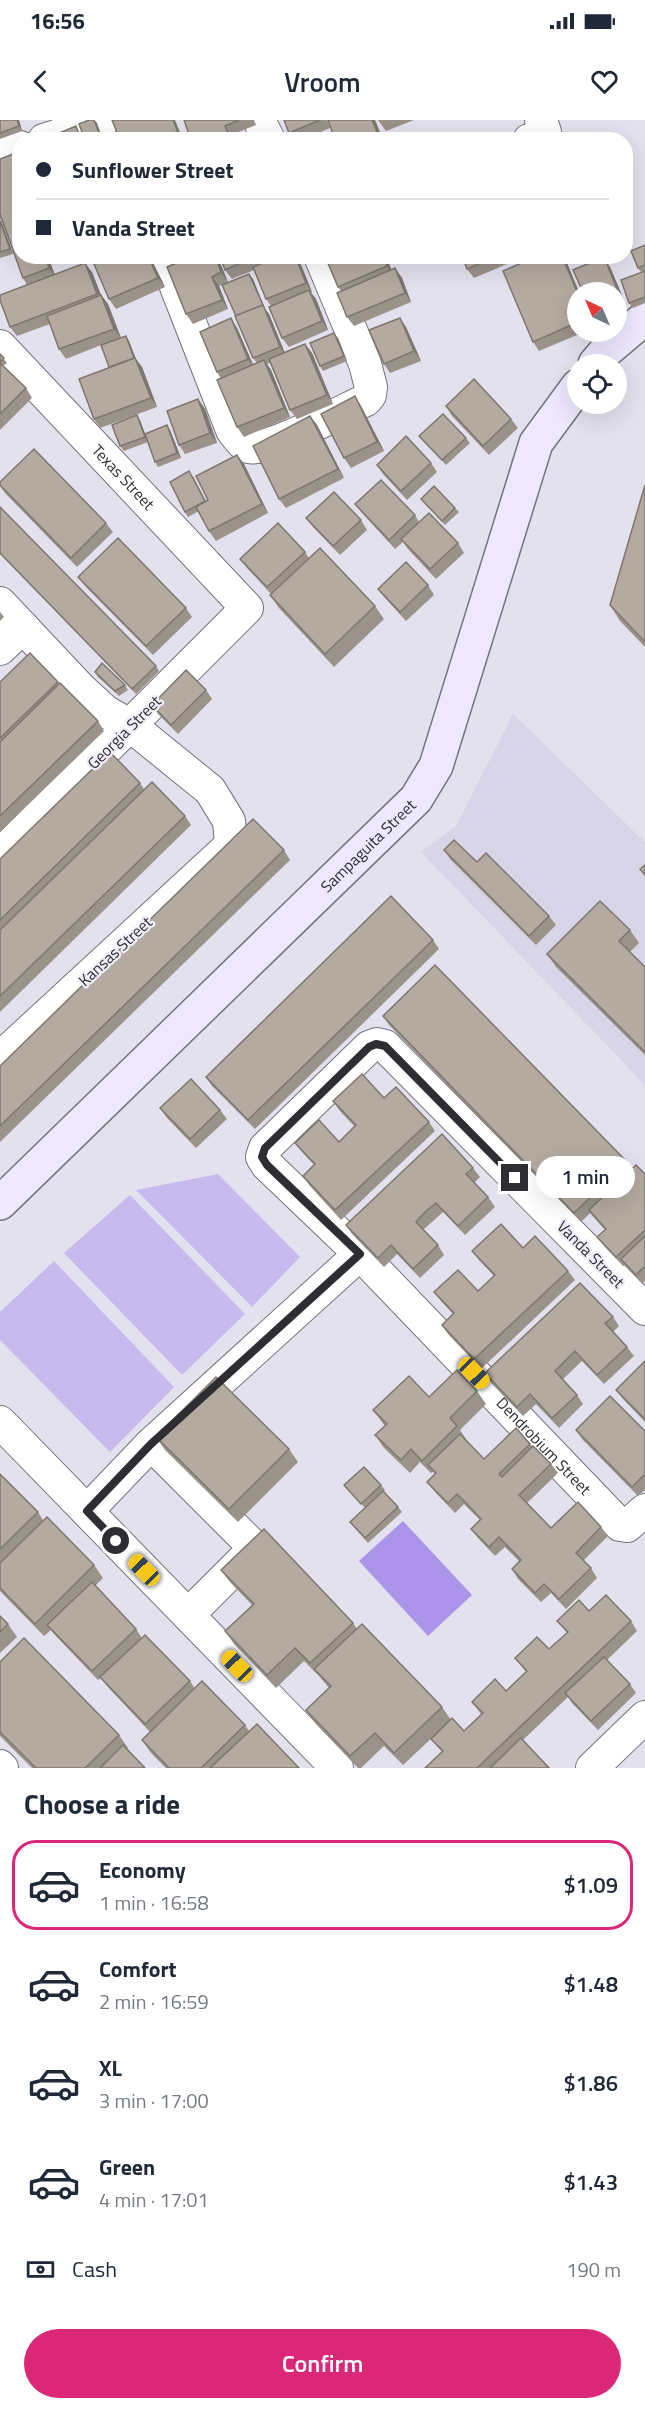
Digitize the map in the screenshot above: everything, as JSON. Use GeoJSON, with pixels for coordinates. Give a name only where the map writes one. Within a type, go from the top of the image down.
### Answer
{"type":"FeatureCollection","features":[{"type":"Feature","properties":{"kind":"main road"},"geometry":{"type":"LineString","coordinates":[[603,354],[645,318]]}},
{"type":"Feature","properties":{"kind":"main road","name":"Sampaguita Street"},"geometry":{"type":"LineString","coordinates":[[0,1203],[416,799],[436,766],[536,443],[567,401]]}},
{"type":"Feature","properties":{"kind":"street"},"geometry":{"type":"LineString","coordinates":[[68,132],[104,120]]}},
{"type":"Feature","properties":{"kind":"street"},"geometry":{"type":"LineString","coordinates":[[167,264],[232,429],[245,445],[254,448],[275,443],[366,400],[370,395],[371,387],[365,364],[323,264]]}},
{"type":"Feature","properties":{"kind":"street","name":"Texas Street"},"geometry":{"type":"LineString","coordinates":[[0,346],[247,608]]}},
{"type":"Feature","properties":{"kind":"street"},"geometry":{"type":"LineString","coordinates":[[0,603],[80,688],[105,711],[131,726]]}},
{"type":"Feature","properties":{"kind":"street","name":"Georgia Street"},"geometry":{"type":"LineString","coordinates":[[0,855],[247,608]]}},
{"type":"Feature","properties":{"kind":"street"},"geometry":{"type":"LineString","coordinates":[[0,649],[23,627]]}},
{"type":"Feature","properties":{"kind":"street","name":"Kansas Street"},"geometry":{"type":"LineString","coordinates":[[0,1058],[231,844],[229,821],[210,790],[131,726]]}},
{"type":"Feature","properties":{"kind":"street","name":"Vanda Street"},"geometry":{"type":"LineString","coordinates":[[267,1165],[262,1157],[265,1148],[369,1047],[376,1044],[385,1046],[645,1310]]}},
{"type":"Feature","properties":{"kind":"street","name":"Dendrobium Street"},"geometry":{"type":"LineString","coordinates":[[267,1165],[360,1254],[620,1525],[627,1526],[645,1510]]}},
{"type":"Feature","properties":{"kind":"street"},"geometry":{"type":"LineString","coordinates":[[87,1511],[151,1444],[360,1254]]}},
{"type":"Feature","properties":{"kind":"street"},"geometry":{"type":"LineString","coordinates":[[0,1422],[337,1768]]}},
{"type":"Feature","properties":{"kind":"street"},"geometry":{"type":"LineString","coordinates":[[151,1444],[255,1548],[188,1615]]}},
{"type":"Feature","properties":{"kind":"street"},"geometry":{"type":"LineString","coordinates":[[592,1768],[642,1724]]}},
{"type":"Feature","properties":{"kind":"shaded area"},"geometry":{"type":"Polygon","coordinates":[[[513,714],[645,842],[645,1085],[421,852],[456,826],[513,714]]]}},
{"type":"Feature","properties":{"kind":"shaded area"},"geometry":{"type":"Polygon","coordinates":[[[218,1174],[300,1257],[252,1307],[136,1190],[218,1174]]]}},
{"type":"Feature","properties":{"kind":"shaded area"},"geometry":{"type":"Polygon","coordinates":[[[130,1195],[245,1314],[182,1375],[64,1253],[130,1195]]]}},
{"type":"Feature","properties":{"kind":"shaded area"},"geometry":{"type":"Polygon","coordinates":[[[54,1261],[174,1387],[110,1452],[0,1340],[0,1312],[54,1261]]]}},
{"type":"Feature","properties":{"kind":"shaded area"},"geometry":{"type":"Polygon","coordinates":[[[403,1521],[472,1595],[428,1636],[359,1561],[403,1521]]]}},
{"type":"Feature","properties":{"kind":"building"},"geometry":{"type":"Polygon","coordinates":[[[0,120],[17,120],[19,126],[0,133],[0,120]]]}},
{"type":"Feature","properties":{"kind":"building"},"geometry":{"type":"Polygon","coordinates":[[[94,120],[99,132],[82,132],[79,124],[94,120]]]}},
{"type":"Feature","properties":{"kind":"building"},"geometry":{"type":"Polygon","coordinates":[[[112,120],[173,120],[178,132],[117,132],[112,120]]]}},
{"type":"Feature","properties":{"kind":"building"},"geometry":{"type":"Polygon","coordinates":[[[184,120],[239,120],[225,126],[228,132],[188,132],[184,120]]]}},
{"type":"Feature","properties":{"kind":"building"},"geometry":{"type":"Polygon","coordinates":[[[284,120],[320,120],[291,132],[289,132],[284,120]]]}},
{"type":"Feature","properties":{"kind":"building"},"geometry":{"type":"Polygon","coordinates":[[[328,120],[372,120],[377,132],[332,132],[328,120]]]}},
{"type":"Feature","properties":{"kind":"building"},"geometry":{"type":"Polygon","coordinates":[[[76,126],[78,132],[62,132],[76,126]]]}},
{"type":"Feature","properties":{"kind":"building"},"geometry":{"type":"Polygon","coordinates":[[[12,154],[12,247],[0,214],[0,159],[12,154]]]}},
{"type":"Feature","properties":{"kind":"building"},"geometry":{"type":"Polygon","coordinates":[[[0,221],[10,249],[0,252],[0,221]]]}},
{"type":"Feature","properties":{"kind":"building"},"geometry":{"type":"Polygon","coordinates":[[[645,245],[645,265],[638,268],[633,250],[645,245]]]}},
{"type":"Feature","properties":{"kind":"building"},"geometry":{"type":"Polygon","coordinates":[[[18,264],[48,264],[49,268],[23,278],[18,264]]]}},
{"type":"Feature","properties":{"kind":"building"},"geometry":{"type":"Polygon","coordinates":[[[82,264],[85,264],[97,294],[10,327],[0,295],[82,264]]]}},
{"type":"Feature","properties":{"kind":"building"},"geometry":{"type":"Polygon","coordinates":[[[94,264],[152,264],[158,278],[109,299],[94,264]]]}},
{"type":"Feature","properties":{"kind":"building"},"geometry":{"type":"Polygon","coordinates":[[[174,264],[218,264],[221,272],[212,277],[222,300],[186,314],[167,267],[174,264]]]}},
{"type":"Feature","properties":{"kind":"building"},"geometry":{"type":"Polygon","coordinates":[[[223,264],[238,264],[225,270],[223,264]]]}},
{"type":"Feature","properties":{"kind":"building"},"geometry":{"type":"Polygon","coordinates":[[[260,264],[298,264],[306,283],[266,299],[253,267],[260,264]]]}},
{"type":"Feature","properties":{"kind":"building"},"geometry":{"type":"Polygon","coordinates":[[[328,264],[386,264],[387,266],[338,287],[328,264]]]}},
{"type":"Feature","properties":{"kind":"building"},"geometry":{"type":"Polygon","coordinates":[[[465,264],[479,264],[467,269],[465,264]]]}},
{"type":"Feature","properties":{"kind":"building"},"geometry":{"type":"Polygon","coordinates":[[[519,264],[565,264],[573,282],[567,282],[567,327],[533,342],[503,271],[519,264]]]}},
{"type":"Feature","properties":{"kind":"building"},"geometry":{"type":"Polygon","coordinates":[[[587,264],[607,264],[614,282],[578,282],[573,270],[587,264]]]}},
{"type":"Feature","properties":{"kind":"building"},"geometry":{"type":"Polygon","coordinates":[[[395,268],[405,293],[347,317],[337,293],[395,268]]]}},
{"type":"Feature","properties":{"kind":"building"},"geometry":{"type":"Polygon","coordinates":[[[645,271],[645,297],[629,303],[627,282],[621,280],[645,271]]]}},
{"type":"Feature","properties":{"kind":"building"},"geometry":{"type":"Polygon","coordinates":[[[249,274],[263,305],[236,316],[222,285],[249,274]]]}},
{"type":"Feature","properties":{"kind":"building"},"geometry":{"type":"Polygon","coordinates":[[[309,290],[322,321],[282,338],[269,307],[309,290]]]}},
{"type":"Feature","properties":{"kind":"building"},"geometry":{"type":"Polygon","coordinates":[[[101,295],[114,329],[59,349],[47,316],[101,295]]]}},
{"type":"Feature","properties":{"kind":"building"},"geometry":{"type":"Polygon","coordinates":[[[263,305],[280,347],[253,358],[235,316],[263,305]]]}},
{"type":"Feature","properties":{"kind":"building"},"geometry":{"type":"Polygon","coordinates":[[[231,318],[248,359],[217,372],[200,332],[231,318]]]}},
{"type":"Feature","properties":{"kind":"building"},"geometry":{"type":"Polygon","coordinates":[[[400,318],[414,351],[384,364],[369,330],[400,318]]]}},
{"type":"Feature","properties":{"kind":"building"},"geometry":{"type":"Polygon","coordinates":[[[334,333],[344,356],[320,366],[310,343],[334,333]]]}},
{"type":"Feature","properties":{"kind":"building"},"geometry":{"type":"Polygon","coordinates":[[[126,336],[134,358],[109,367],[101,345],[126,336]]]}},
{"type":"Feature","properties":{"kind":"building"},"geometry":{"type":"Polygon","coordinates":[[[305,344],[327,395],[290,410],[269,359],[305,344]]]}},
{"type":"Feature","properties":{"kind":"building"},"geometry":{"type":"Polygon","coordinates":[[[135,358],[151,398],[94,419],[79,379],[135,358]]]}},
{"type":"Feature","properties":{"kind":"building"},"geometry":{"type":"Polygon","coordinates":[[[264,360],[284,408],[237,427],[217,380],[264,360]]]}},
{"type":"Feature","properties":{"kind":"building"},"geometry":{"type":"Polygon","coordinates":[[[0,363],[26,388],[0,414],[0,363]]]}},
{"type":"Feature","properties":{"kind":"building"},"geometry":{"type":"Polygon","coordinates":[[[474,379],[511,419],[483,446],[446,406],[474,379]]]}},
{"type":"Feature","properties":{"kind":"building"},"geometry":{"type":"Polygon","coordinates":[[[355,396],[377,442],[344,458],[321,414],[355,396]]]}},
{"type":"Feature","properties":{"kind":"building"},"geometry":{"type":"Polygon","coordinates":[[[198,399],[210,433],[179,445],[167,411],[198,399]]]}},
{"type":"Feature","properties":{"kind":"building"},"geometry":{"type":"Polygon","coordinates":[[[443,414],[466,438],[442,460],[419,436],[443,414]]]}},
{"type":"Feature","properties":{"kind":"building"},"geometry":{"type":"Polygon","coordinates":[[[137,415],[145,437],[120,446],[112,425],[137,415]]]}},
{"type":"Feature","properties":{"kind":"building"},"geometry":{"type":"Polygon","coordinates":[[[310,416],[338,469],[279,499],[253,446],[310,416]]]}},
{"type":"Feature","properties":{"kind":"building"},"geometry":{"type":"Polygon","coordinates":[[[167,425],[177,453],[155,462],[145,434],[167,425]]]}},
{"type":"Feature","properties":{"kind":"building"},"geometry":{"type":"Polygon","coordinates":[[[406,436],[431,463],[401,491],[377,465],[406,436]]]}},
{"type":"Feature","properties":{"kind":"building"},"geometry":{"type":"Polygon","coordinates":[[[34,449],[106,523],[71,558],[0,485],[0,482],[34,449]]]}},
{"type":"Feature","properties":{"kind":"building"},"geometry":{"type":"Polygon","coordinates":[[[237,455],[262,504],[209,531],[196,507],[208,500],[196,476],[237,455]]]}},
{"type":"Feature","properties":{"kind":"building"},"geometry":{"type":"Polygon","coordinates":[[[189,471],[205,501],[185,512],[170,482],[189,471]]]}},
{"type":"Feature","properties":{"kind":"building"},"geometry":{"type":"Polygon","coordinates":[[[381,480],[415,515],[389,540],[355,504],[381,480]]]}},
{"type":"Feature","properties":{"kind":"building"},"geometry":{"type":"Polygon","coordinates":[[[645,485],[645,642],[610,605],[645,485]]]}},
{"type":"Feature","properties":{"kind":"building"},"geometry":{"type":"Polygon","coordinates":[[[434,486],[455,508],[442,521],[421,499],[434,486]]]}},
{"type":"Feature","properties":{"kind":"building"},"geometry":{"type":"Polygon","coordinates":[[[334,492],[361,520],[333,546],[306,518],[334,492]]]}},
{"type":"Feature","properties":{"kind":"building"},"geometry":{"type":"Polygon","coordinates":[[[0,507],[156,666],[132,689],[0,553],[0,507]]]}},
{"type":"Feature","properties":{"kind":"building"},"geometry":{"type":"Polygon","coordinates":[[[429,513],[458,543],[430,569],[401,539],[429,513]]]}},
{"type":"Feature","properties":{"kind":"building"},"geometry":{"type":"Polygon","coordinates":[[[278,523],[305,552],[267,587],[240,559],[278,523]]]}},
{"type":"Feature","properties":{"kind":"building"},"geometry":{"type":"Polygon","coordinates":[[[118,538],[186,608],[146,646],[78,577],[118,538]]]}},
{"type":"Feature","properties":{"kind":"building"},"geometry":{"type":"Polygon","coordinates":[[[320,548],[375,606],[325,654],[270,595],[320,548]]]}},
{"type":"Feature","properties":{"kind":"building"},"geometry":{"type":"Polygon","coordinates":[[[406,562],[428,585],[400,612],[378,589],[406,562]]]}},
{"type":"Feature","properties":{"kind":"building"},"geometry":{"type":"Polygon","coordinates":[[[30,653],[58,682],[0,738],[0,682],[30,653]]]}},
{"type":"Feature","properties":{"kind":"building"},"geometry":{"type":"Polygon","coordinates":[[[102,663],[125,685],[115,691],[95,672],[102,663]]]}},
{"type":"Feature","properties":{"kind":"building"},"geometry":{"type":"Polygon","coordinates":[[[186,670],[206,690],[171,725],[152,705],[186,670]]]}},
{"type":"Feature","properties":{"kind":"building"},"geometry":{"type":"Polygon","coordinates":[[[60,683],[98,721],[0,816],[0,742],[60,683]]]}},
{"type":"Feature","properties":{"kind":"building"},"geometry":{"type":"Polygon","coordinates":[[[110,752],[140,783],[0,920],[0,859],[110,752]]]}},
{"type":"Feature","properties":{"kind":"building"},"geometry":{"type":"Polygon","coordinates":[[[152,782],[185,816],[0,996],[0,930],[152,782]]]}},
{"type":"Feature","properties":{"kind":"building"},"geometry":{"type":"Polygon","coordinates":[[[253,819],[284,850],[0,1126],[0,1066],[253,819]]]}},
{"type":"Feature","properties":{"kind":"building"},"geometry":{"type":"Polygon","coordinates":[[[454,840],[477,862],[486,853],[549,916],[529,936],[444,850],[454,840]]]}},
{"type":"Feature","properties":{"kind":"building"},"geometry":{"type":"Polygon","coordinates":[[[645,865],[645,875],[640,869],[645,865]]]}},
{"type":"Feature","properties":{"kind":"building"},"geometry":{"type":"Polygon","coordinates":[[[391,896],[433,940],[248,1120],[206,1077],[391,896]]]}},
{"type":"Feature","properties":{"kind":"building"},"geometry":{"type":"Polygon","coordinates":[[[600,901],[630,930],[619,941],[645,967],[645,1052],[547,954],[600,901]]]}},
{"type":"Feature","properties":{"kind":"building"},"geometry":{"type":"Polygon","coordinates":[[[435,965],[627,1162],[574,1213],[383,1016],[435,965]]]}},
{"type":"Feature","properties":{"kind":"building"},"geometry":{"type":"Polygon","coordinates":[[[362,1074],[384,1098],[396,1087],[429,1122],[335,1210],[303,1176],[315,1164],[295,1143],[319,1120],[339,1142],[356,1125],[333,1101],[362,1074]]]}},
{"type":"Feature","properties":{"kind":"building"},"geometry":{"type":"Polygon","coordinates":[[[191,1079],[220,1110],[190,1139],[160,1108],[191,1079]]]}},
{"type":"Feature","properties":{"kind":"building"},"geometry":{"type":"Polygon","coordinates":[[[442,1134],[473,1168],[466,1174],[488,1197],[458,1226],[436,1203],[425,1212],[416,1222],[438,1245],[413,1269],[391,1245],[378,1258],[346,1225],[442,1134]]]}},
{"type":"Feature","properties":{"kind":"building"},"geometry":{"type":"Polygon","coordinates":[[[636,1165],[645,1174],[645,1230],[616,1257],[597,1237],[606,1229],[589,1210],[636,1165]]]}},
{"type":"Feature","properties":{"kind":"building"},"geometry":{"type":"Polygon","coordinates":[[[501,1224],[523,1248],[535,1236],[568,1271],[474,1359],[442,1325],[454,1313],[434,1292],[458,1270],[478,1291],[495,1275],[472,1251],[501,1224]]]}},
{"type":"Feature","properties":{"kind":"building"},"geometry":{"type":"Polygon","coordinates":[[[645,1236],[645,1266],[636,1275],[621,1259],[645,1236]]]}},
{"type":"Feature","properties":{"kind":"building"},"geometry":{"type":"Polygon","coordinates":[[[580,1283],[613,1317],[605,1323],[627,1347],[597,1375],[575,1351],[555,1371],[577,1395],[552,1418],[530,1394],[517,1407],[485,1373],[580,1283]]]}},
{"type":"Feature","properties":{"kind":"building"},"geometry":{"type":"Polygon","coordinates":[[[645,1361],[645,1419],[616,1390],[645,1361]]]}},
{"type":"Feature","properties":{"kind":"building"},"geometry":{"type":"Polygon","coordinates":[[[457,1370],[477,1391],[450,1418],[457,1426],[422,1461],[411,1449],[401,1460],[375,1435],[387,1424],[373,1410],[409,1376],[429,1397],[457,1370]]]}},
{"type":"Feature","properties":{"kind":"building"},"geometry":{"type":"Polygon","coordinates":[[[216,1377],[289,1449],[229,1509],[156,1437],[216,1377]]]}},
{"type":"Feature","properties":{"kind":"building"},"geometry":{"type":"Polygon","coordinates":[[[610,1396],[645,1431],[645,1474],[632,1487],[576,1430],[610,1396]]]}},
{"type":"Feature","properties":{"kind":"building"},"geometry":{"type":"Polygon","coordinates":[[[516,1428],[530,1444],[499,1474],[502,1477],[533,1446],[551,1464],[519,1495],[551,1528],[578,1502],[601,1527],[576,1553],[591,1568],[559,1599],[544,1584],[535,1593],[512,1569],[521,1560],[499,1537],[489,1547],[471,1529],[481,1519],[467,1504],[457,1494],[448,1503],[427,1482],[436,1473],[428,1465],[460,1434],[484,1459],[516,1428]]]}},
{"type":"Feature","properties":{"kind":"building"},"geometry":{"type":"Polygon","coordinates":[[[364,1467],[381,1485],[361,1504],[344,1485],[364,1467]]]}},
{"type":"Feature","properties":{"kind":"building"},"geometry":{"type":"Polygon","coordinates":[[[0,1474],[38,1512],[0,1549],[0,1474]]]}},
{"type":"Feature","properties":{"kind":"building"},"geometry":{"type":"Polygon","coordinates":[[[383,1491],[398,1507],[365,1538],[350,1522],[383,1491]]]}},
{"type":"Feature","properties":{"kind":"building"},"geometry":{"type":"Polygon","coordinates":[[[47,1517],[94,1565],[35,1624],[0,1588],[0,1563],[47,1517]]]}},
{"type":"Feature","properties":{"kind":"building"},"geometry":{"type":"Polygon","coordinates":[[[264,1529],[353,1623],[310,1663],[295,1648],[267,1675],[225,1631],[254,1604],[221,1570],[264,1529]]]}},
{"type":"Feature","properties":{"kind":"building"},"geometry":{"type":"Polygon","coordinates":[[[92,1582],[136,1629],[92,1671],[47,1625],[92,1582]]]}},
{"type":"Feature","properties":{"kind":"building"},"geometry":{"type":"Polygon","coordinates":[[[606,1595],[631,1621],[477,1768],[425,1768],[443,1751],[431,1739],[452,1718],[464,1731],[483,1713],[472,1702],[495,1679],[506,1691],[527,1671],[515,1658],[537,1637],[549,1649],[568,1632],[557,1621],[579,1600],[589,1611],[606,1595]]]}},
{"type":"Feature","properties":{"kind":"building"},"geometry":{"type":"Polygon","coordinates":[[[0,1616],[8,1624],[0,1632],[0,1616]]]}},
{"type":"Feature","properties":{"kind":"building"},"geometry":{"type":"Polygon","coordinates":[[[362,1624],[442,1707],[394,1753],[375,1733],[350,1756],[306,1710],[331,1686],[314,1669],[362,1624]]]}},
{"type":"Feature","properties":{"kind":"building"},"geometry":{"type":"Polygon","coordinates":[[[145,1635],[190,1681],[145,1724],[100,1677],[145,1635]]]}},
{"type":"Feature","properties":{"kind":"building"},"geometry":{"type":"Polygon","coordinates":[[[24,1638],[119,1735],[85,1768],[36,1768],[0,1732],[0,1662],[24,1638]]]}},
{"type":"Feature","properties":{"kind":"building"},"geometry":{"type":"Polygon","coordinates":[[[604,1657],[630,1684],[591,1721],[565,1693],[604,1657]]]}},
{"type":"Feature","properties":{"kind":"building"},"geometry":{"type":"Polygon","coordinates":[[[202,1681],[245,1725],[201,1768],[169,1768],[142,1740],[202,1681]]]}},
{"type":"Feature","properties":{"kind":"building"},"geometry":{"type":"Polygon","coordinates":[[[257,1724],[299,1768],[210,1768],[257,1724]]]}},
{"type":"Feature","properties":{"kind":"building"},"geometry":{"type":"Polygon","coordinates":[[[521,1738],[549,1768],[490,1768],[521,1738]]]}},
{"type":"Feature","properties":{"kind":"building"},"geometry":{"type":"Polygon","coordinates":[[[123,1745],[145,1768],[100,1768],[123,1745]]]}},
{"type":"Feature","properties":{"kind":"route"},"geometry":{"type":"LineString","coordinates":[[116,1541],[87,1511],[151,1444],[360,1254],[267,1165],[262,1157],[265,1148],[369,1047],[376,1044],[385,1046],[515,1178]]}}]}
